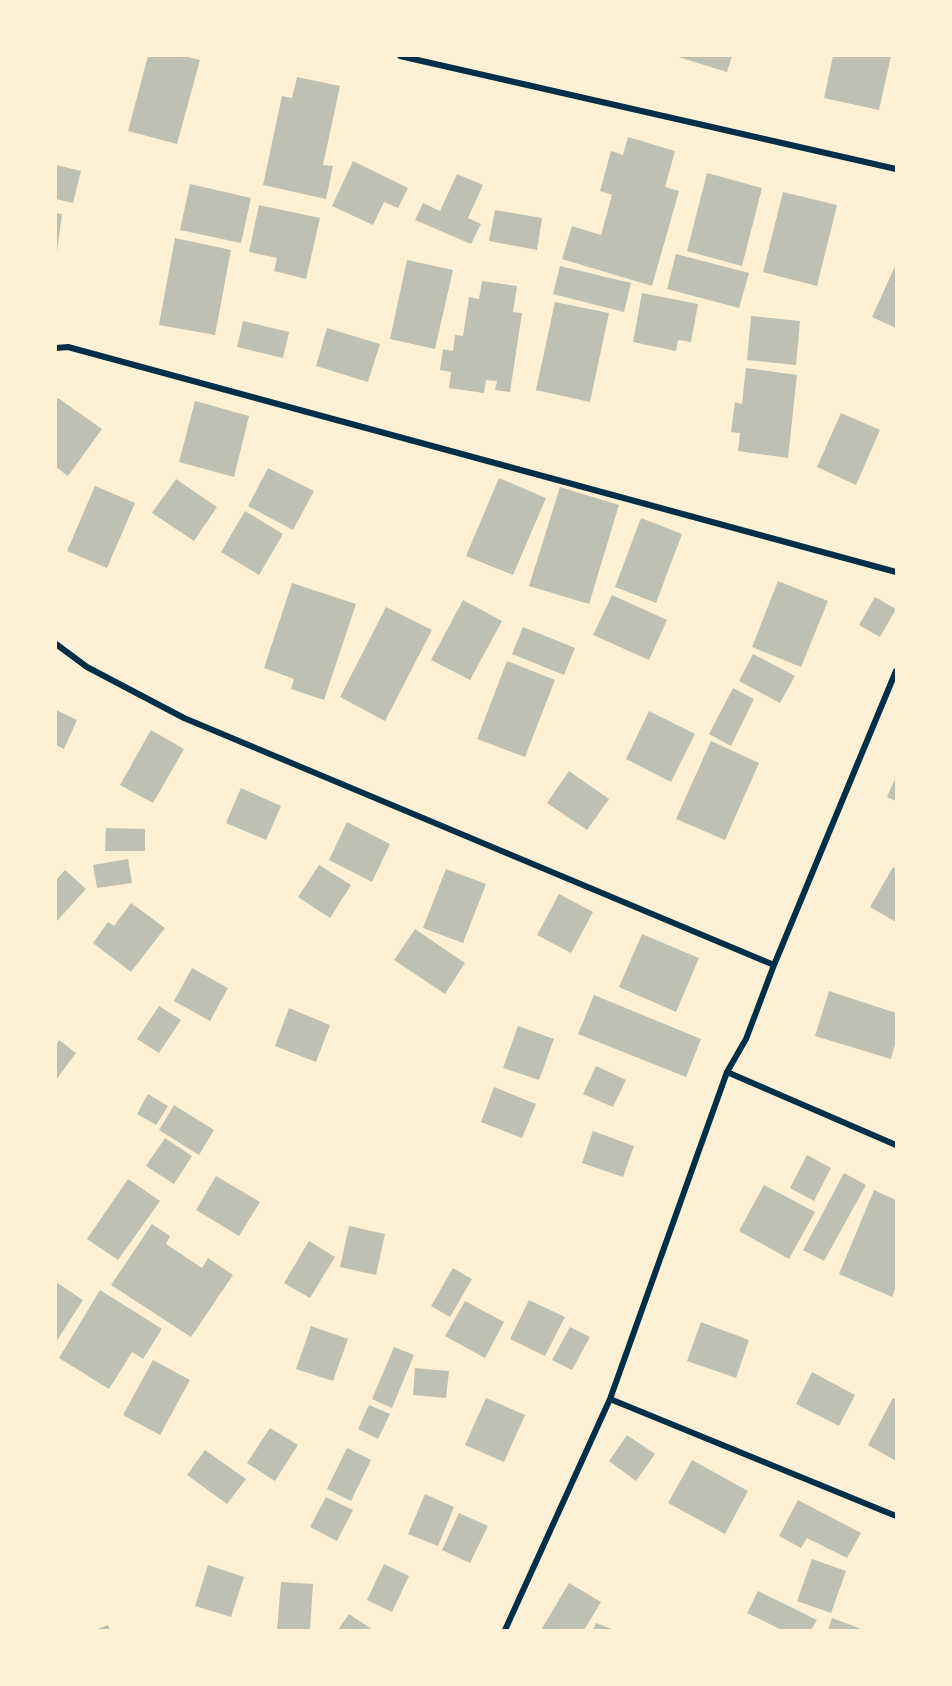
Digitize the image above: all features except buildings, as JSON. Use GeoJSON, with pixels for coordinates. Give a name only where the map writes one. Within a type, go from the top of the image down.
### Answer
{"type":"FeatureCollection","features":[{"type":"Feature","properties":{"kind":"street"},"geometry":{"type":"LineString","coordinates":[[400,56],[897,169]]}},
{"type":"Feature","properties":{"kind":"street"},"geometry":{"type":"LineString","coordinates":[[56,348],[68,347],[897,572]]}},
{"type":"Feature","properties":{"kind":"street"},"geometry":{"type":"LineString","coordinates":[[56,644],[87,667],[184,718],[774,965]]}},
{"type":"Feature","properties":{"kind":"street"},"geometry":{"type":"LineString","coordinates":[[505,1630],[610,1399],[728,1072],[746,1039],[774,965],[897,671]]}},
{"type":"Feature","properties":{"kind":"street"},"geometry":{"type":"LineString","coordinates":[[728,1072],[897,1145]]}},
{"type":"Feature","properties":{"kind":"street"},"geometry":{"type":"LineString","coordinates":[[610,1399],[897,1516]]}}]}
